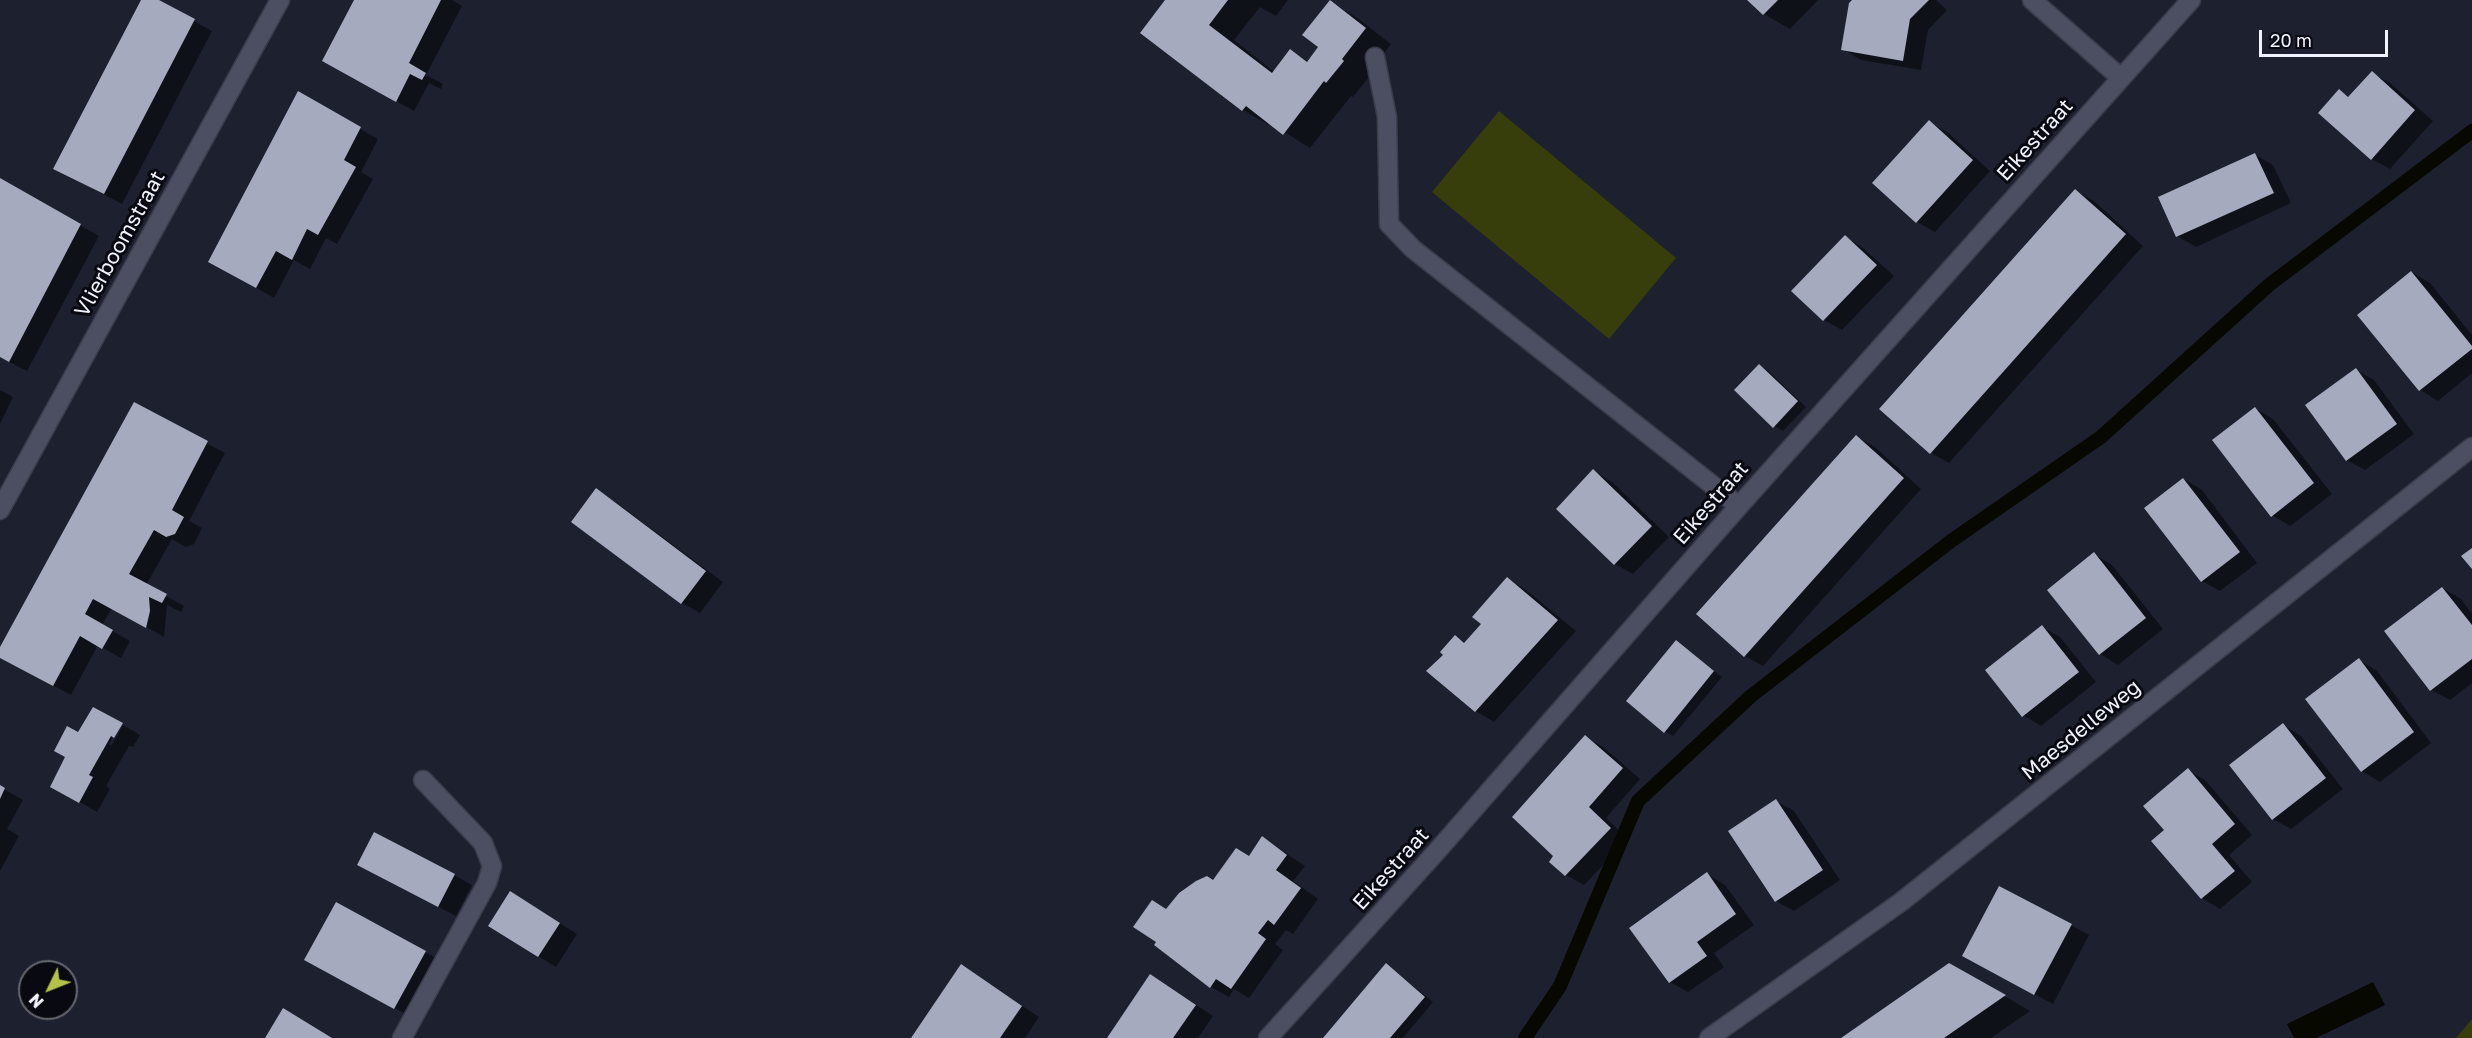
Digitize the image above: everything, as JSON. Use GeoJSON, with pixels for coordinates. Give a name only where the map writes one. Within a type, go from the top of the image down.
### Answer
{"type":"FeatureCollection","features":[{"type":"Feature","properties":{"kind":"street","name":"Vlierboomstraat"},"geometry":{"type":"LineString","coordinates":[[0,510],[280,0]]}},
{"type":"Feature","properties":{"kind":"street"},"geometry":{"type":"LineString","coordinates":[[2032,0],[2121,78]]}},
{"type":"Feature","properties":{"kind":"street","name":"Eikestraat"},"geometry":{"type":"LineString","coordinates":[[1268,1038],[1438,850],[1738,506],[2191,0]]}},
{"type":"Feature","properties":{"kind":"street"},"geometry":{"type":"LineString","coordinates":[[1375,57],[1387,117],[1389,224],[1413,249],[1738,506]]}},
{"type":"Feature","properties":{"kind":"street","name":"Maesdelleweg"},"geometry":{"type":"LineString","coordinates":[[1709,1038],[1901,902],[2472,447]]}},
{"type":"Feature","properties":{"kind":"street"},"geometry":{"type":"LineString","coordinates":[[402,1038],[487,883],[492,866],[483,843],[423,780]]}},
{"type":"Feature","properties":{"kind":"green space"},"geometry":{"type":"Polygon","coordinates":[[[1499,111],[1676,258],[1609,339],[1432,192],[1499,111]]]}},
{"type":"Feature","properties":{"kind":"green space"},"geometry":{"type":"Polygon","coordinates":[[[2472,1019],[2472,1038],[2456,1038],[2472,1019]]]}},
{"type":"Feature","properties":{"kind":"shaded area"},"geometry":{"type":"Polygon","coordinates":[[[2373,982],[2385,1005],[2316,1038],[2294,1038],[2287,1024],[2373,982]]]}},
{"type":"Feature","properties":{"kind":"building"},"geometry":{"type":"Polygon","coordinates":[[[141,0],[159,0],[195,19],[104,194],[53,169],[141,0]]]}},
{"type":"Feature","properties":{"kind":"building"},"geometry":{"type":"Polygon","coordinates":[[[354,0],[441,0],[409,63],[426,73],[422,80],[410,74],[396,102],[322,61],[354,0]]]}},
{"type":"Feature","properties":{"kind":"building"},"geometry":{"type":"Polygon","coordinates":[[[1165,0],[1228,0],[1209,25],[1272,73],[1290,49],[1307,62],[1318,47],[1302,35],[1330,0],[1366,28],[1342,59],[1344,61],[1326,83],[1324,81],[1283,135],[1246,106],[1242,111],[1140,33],[1165,0]]]}},
{"type":"Feature","properties":{"kind":"building"},"geometry":{"type":"Polygon","coordinates":[[[1747,0],[1778,0],[1763,15],[1747,0]]]}},
{"type":"Feature","properties":{"kind":"building"},"geometry":{"type":"Polygon","coordinates":[[[1852,0],[1929,0],[1910,19],[1903,61],[1841,50],[1849,3],[1852,0]]]}},
{"type":"Feature","properties":{"kind":"building"},"geometry":{"type":"Polygon","coordinates":[[[2372,71],[2415,110],[2371,160],[2318,113],[2339,89],[2348,97],[2372,71]]]}},
{"type":"Feature","properties":{"kind":"building"},"geometry":{"type":"Polygon","coordinates":[[[298,91],[361,127],[344,160],[356,167],[318,235],[307,229],[292,260],[276,251],[256,288],[208,262],[298,91]]]}},
{"type":"Feature","properties":{"kind":"building"},"geometry":{"type":"Polygon","coordinates":[[[1929,120],[1973,160],[1916,223],[1872,183],[1929,120]]]}},
{"type":"Feature","properties":{"kind":"building"},"geometry":{"type":"Polygon","coordinates":[[[2255,153],[2274,193],[2176,237],[2158,197],[2255,153]]]}},
{"type":"Feature","properties":{"kind":"building"},"geometry":{"type":"Polygon","coordinates":[[[0,178],[81,224],[9,362],[0,357],[0,178]]]}},
{"type":"Feature","properties":{"kind":"building"},"geometry":{"type":"Polygon","coordinates":[[[2075,189],[2126,234],[1930,454],[1879,409],[2075,189]]]}},
{"type":"Feature","properties":{"kind":"building"},"geometry":{"type":"Polygon","coordinates":[[[1845,235],[1877,265],[1823,321],[1791,291],[1845,235]]]}},
{"type":"Feature","properties":{"kind":"building"},"geometry":{"type":"Polygon","coordinates":[[[2411,271],[2472,346],[2472,349],[2419,391],[2357,315],[2411,271]]]}},
{"type":"Feature","properties":{"kind":"building"},"geometry":{"type":"Polygon","coordinates":[[[1759,364],[1798,401],[1773,428],[1734,390],[1759,364]]]}},
{"type":"Feature","properties":{"kind":"building"},"geometry":{"type":"Polygon","coordinates":[[[2356,368],[2397,424],[2346,461],[2305,405],[2356,368]]]}},
{"type":"Feature","properties":{"kind":"building"},"geometry":{"type":"Polygon","coordinates":[[[134,402],[208,441],[172,510],[184,517],[175,534],[166,537],[154,530],[129,574],[167,594],[162,603],[149,597],[150,611],[146,628],[93,599],[85,614],[113,630],[102,649],[80,636],[53,686],[0,658],[0,647],[134,402]]]}},
{"type":"Feature","properties":{"kind":"building"},"geometry":{"type":"Polygon","coordinates":[[[2255,407],[2314,483],[2271,517],[2212,440],[2255,407]]]}},
{"type":"Feature","properties":{"kind":"building"},"geometry":{"type":"Polygon","coordinates":[[[1856,435],[1904,478],[1744,657],[1696,614],[1856,435]]]}},
{"type":"Feature","properties":{"kind":"building"},"geometry":{"type":"Polygon","coordinates":[[[1593,469],[1652,526],[1614,565],[1556,509],[1593,469]]]}},
{"type":"Feature","properties":{"kind":"building"},"geometry":{"type":"Polygon","coordinates":[[[2183,478],[2240,552],[2201,582],[2144,508],[2183,478]]]}},
{"type":"Feature","properties":{"kind":"building"},"geometry":{"type":"Polygon","coordinates":[[[596,488],[706,571],[681,604],[571,522],[596,488]]]}},
{"type":"Feature","properties":{"kind":"building"},"geometry":{"type":"Polygon","coordinates":[[[2472,548],[2472,569],[2461,556],[2472,548]]]}},
{"type":"Feature","properties":{"kind":"building"},"geometry":{"type":"Polygon","coordinates":[[[2094,552],[2146,618],[2099,655],[2047,590],[2094,552]]]}},
{"type":"Feature","properties":{"kind":"building"},"geometry":{"type":"Polygon","coordinates":[[[1507,577],[1558,620],[1475,712],[1426,671],[1443,655],[1440,652],[1455,635],[1464,643],[1481,624],[1472,617],[1507,577]]]}},
{"type":"Feature","properties":{"kind":"building"},"geometry":{"type":"Polygon","coordinates":[[[2442,587],[2472,625],[2472,659],[2430,691],[2384,631],[2442,587]]]}},
{"type":"Feature","properties":{"kind":"building"},"geometry":{"type":"Polygon","coordinates":[[[2042,625],[2079,672],[2022,717],[1985,670],[2042,625]]]}},
{"type":"Feature","properties":{"kind":"building"},"geometry":{"type":"Polygon","coordinates":[[[1676,640],[1714,671],[1664,733],[1626,701],[1676,640]]]}},
{"type":"Feature","properties":{"kind":"building"},"geometry":{"type":"Polygon","coordinates":[[[2359,658],[2414,732],[2361,772],[2305,699],[2359,658]]]}},
{"type":"Feature","properties":{"kind":"building"},"geometry":{"type":"Polygon","coordinates":[[[93,707],[123,723],[114,738],[111,736],[89,775],[93,777],[79,803],[50,787],[65,757],[54,751],[67,726],[78,732],[93,707]]]}},
{"type":"Feature","properties":{"kind":"building"},"geometry":{"type":"Polygon","coordinates":[[[2283,723],[2326,778],[2272,820],[2229,765],[2283,723]]]}},
{"type":"Feature","properties":{"kind":"building"},"geometry":{"type":"Polygon","coordinates":[[[1585,735],[1623,768],[1589,807],[1611,828],[1565,876],[1549,862],[1553,856],[1512,817],[1585,735]]]}},
{"type":"Feature","properties":{"kind":"building"},"geometry":{"type":"Polygon","coordinates":[[[2188,768],[2235,824],[2212,844],[2235,871],[2201,899],[2151,841],[2164,830],[2143,806],[2188,768]]]}},
{"type":"Feature","properties":{"kind":"building"},"geometry":{"type":"Polygon","coordinates":[[[0,785],[5,788],[0,799],[0,785]]]}},
{"type":"Feature","properties":{"kind":"building"},"geometry":{"type":"Polygon","coordinates":[[[1776,799],[1823,870],[1775,902],[1728,831],[1776,799]]]}},
{"type":"Feature","properties":{"kind":"building"},"geometry":{"type":"Polygon","coordinates":[[[374,832],[455,874],[438,907],[357,865],[374,832]]]}},
{"type":"Feature","properties":{"kind":"building"},"geometry":{"type":"Polygon","coordinates":[[[1262,836],[1287,855],[1276,870],[1301,888],[1274,925],[1268,920],[1258,933],[1266,939],[1231,989],[1216,979],[1210,988],[1154,945],[1156,942],[1133,927],[1152,900],[1166,909],[1179,893],[1196,881],[1207,876],[1213,880],[1236,848],[1249,856],[1262,836]]]}},
{"type":"Feature","properties":{"kind":"building"},"geometry":{"type":"Polygon","coordinates":[[[1707,872],[1736,914],[1697,942],[1707,956],[1669,983],[1629,928],[1707,872]]]}},
{"type":"Feature","properties":{"kind":"building"},"geometry":{"type":"Polygon","coordinates":[[[1999,886],[2072,924],[2034,995],[1962,956],[1999,886]]]}},
{"type":"Feature","properties":{"kind":"building"},"geometry":{"type":"Polygon","coordinates":[[[510,891],[560,923],[538,957],[488,926],[510,891]]]}},
{"type":"Feature","properties":{"kind":"building"},"geometry":{"type":"Polygon","coordinates":[[[336,902],[426,951],[394,1009],[304,960],[336,902]]]}},
{"type":"Feature","properties":{"kind":"building"},"geometry":{"type":"Polygon","coordinates":[[[1386,963],[1425,997],[1390,1038],[1323,1038],[1386,963]]]}},
{"type":"Feature","properties":{"kind":"building"},"geometry":{"type":"Polygon","coordinates":[[[1949,963],[2006,995],[1944,1038],[1841,1038],[1949,963]]]}},
{"type":"Feature","properties":{"kind":"building"},"geometry":{"type":"Polygon","coordinates":[[[961,964],[1022,1006],[1000,1038],[911,1038],[961,964]]]}},
{"type":"Feature","properties":{"kind":"building"},"geometry":{"type":"Polygon","coordinates":[[[1150,974],[1196,1005],[1173,1038],[1107,1038],[1150,974]]]}},
{"type":"Feature","properties":{"kind":"building"},"geometry":{"type":"Polygon","coordinates":[[[283,1008],[332,1038],[265,1038],[283,1008]]]}},
{"type":"Feature","properties":{"kind":"waterway"},"geometry":{"type":"LineString","coordinates":[[1525,1038],[1560,986],[1638,801],[1751,696],[1951,541],[2101,437],[2269,285],[2472,131]]}}]}
